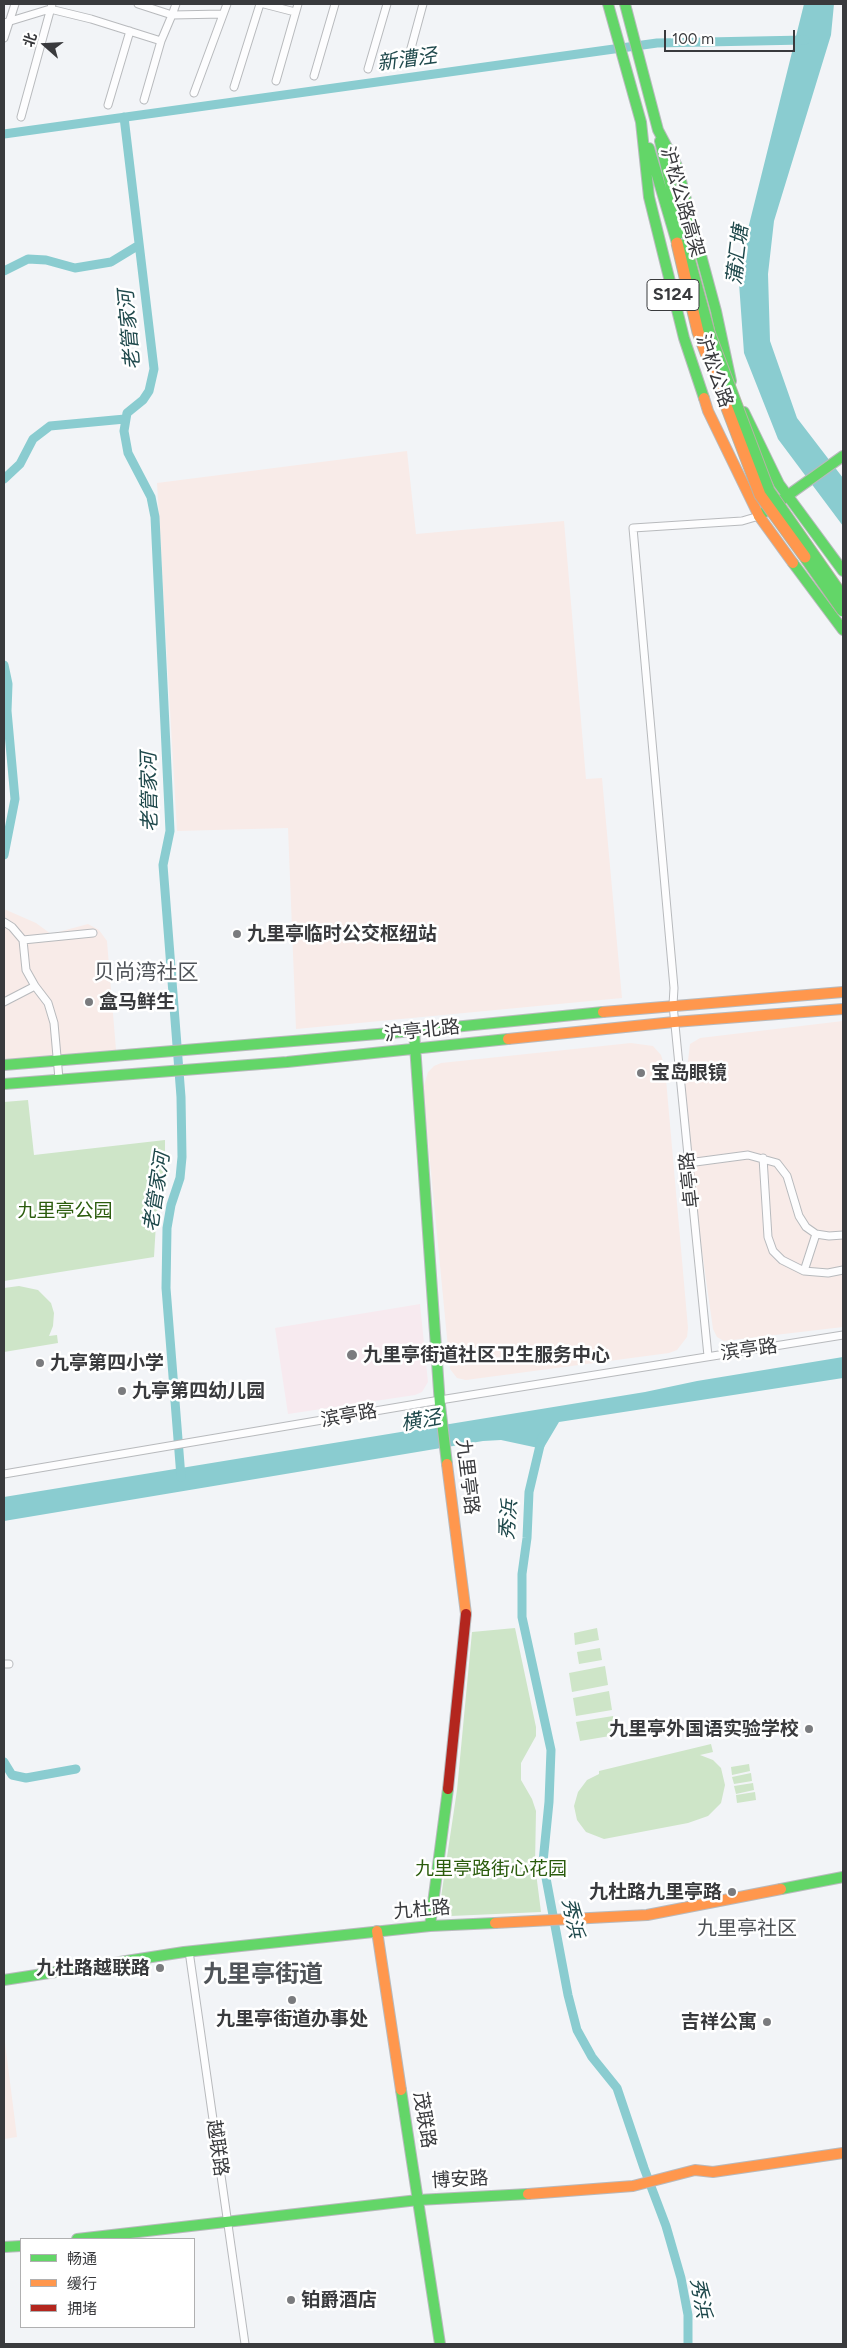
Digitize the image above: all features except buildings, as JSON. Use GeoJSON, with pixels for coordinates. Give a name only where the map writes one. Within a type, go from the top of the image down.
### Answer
{"type":"FeatureCollection","features":[{"type":"Feature","properties":{"kind":"street"},"geometry":{"type":"LineString","coordinates":[[4,38],[6,23],[15,4]]}},
{"type":"Feature","properties":{"kind":"street"},"geometry":{"type":"LineString","coordinates":[[139,4],[172,15],[223,14]]}},
{"type":"Feature","properties":{"kind":"street"},"geometry":{"type":"LineString","coordinates":[[144,100],[162,41],[176,4]]}},
{"type":"Feature","properties":{"kind":"street"},"geometry":{"type":"LineString","coordinates":[[194,93],[227,4]]}},
{"type":"Feature","properties":{"kind":"street"},"geometry":{"type":"LineString","coordinates":[[234,87],[260,4]]}},
{"type":"Feature","properties":{"kind":"street"},"geometry":{"type":"LineString","coordinates":[[264,4],[295,12]]}},
{"type":"Feature","properties":{"kind":"street"},"geometry":{"type":"LineString","coordinates":[[276,82],[298,4]]}},
{"type":"Feature","properties":{"kind":"street"},"geometry":{"type":"LineString","coordinates":[[314,76],[335,4]]}},
{"type":"Feature","properties":{"kind":"street"},"geometry":{"type":"LineString","coordinates":[[368,69],[387,4]]}},
{"type":"Feature","properties":{"kind":"street"},"geometry":{"type":"LineString","coordinates":[[407,63],[423,4]]}},
{"type":"Feature","properties":{"kind":"street","name":"沪松公路"},"geometry":{"type":"LineString","coordinates":[[608,4],[641,122],[649,197],[684,338],[708,411],[759,516],[843,630]]}},
{"type":"Feature","properties":{"kind":"street","name":"沪松公路"},"geometry":{"type":"LineString","coordinates":[[625,4],[658,130],[677,166],[716,311],[734,392],[779,484],[843,571]]}},
{"type":"Feature","properties":{"kind":"street"},"geometry":{"type":"LineString","coordinates":[[6,23],[51,7],[162,41]]}},
{"type":"Feature","properties":{"kind":"street"},"geometry":{"type":"LineString","coordinates":[[21,117],[51,7]]}},
{"type":"Feature","properties":{"kind":"street"},"geometry":{"type":"LineString","coordinates":[[108,105],[130,31]]}},
{"type":"Feature","properties":{"kind":"street","name":"沪松公路高架"},"geometry":{"type":"LineString","coordinates":[[641,122],[709,332],[770,491],[843,597]]}},
{"type":"Feature","properties":{"kind":"street","name":"沪松公路高架"},"geometry":{"type":"LineString","coordinates":[[658,130],[698,332],[720,394],[760,495],[843,612]]}},
{"type":"Feature","properties":{"kind":"street"},"geometry":{"type":"LineString","coordinates":[[759,516],[842,458]]}},
{"type":"Feature","properties":{"kind":"street","name":"卓亭路"},"geometry":{"type":"LineString","coordinates":[[708,1356],[674,1022],[674,988],[633,528],[742,521],[759,516]]}},
{"type":"Feature","properties":{"kind":"street"},"geometry":{"type":"LineString","coordinates":[[4,922],[12,927],[23,940],[26,970],[34,986],[48,1003],[54,1023],[59,1080]]}},
{"type":"Feature","properties":{"kind":"street"},"geometry":{"type":"LineString","coordinates":[[23,940],[93,933]]}},
{"type":"Feature","properties":{"kind":"street"},"geometry":{"type":"LineString","coordinates":[[4,1002],[34,986]]}},
{"type":"Feature","properties":{"kind":"street","name":"沪亭北路"},"geometry":{"type":"LineString","coordinates":[[4,1065],[164,1050],[414,1031],[673,1005],[843,992]]}},
{"type":"Feature","properties":{"kind":"street","name":"沪亭北路"},"geometry":{"type":"LineString","coordinates":[[4,1084],[415,1050],[674,1022],[843,1009]]}},
{"type":"Feature","properties":{"kind":"street","name":"九里亭路"},"geometry":{"type":"LineString","coordinates":[[414,1031],[440,1400],[466,1611],[447,1798],[430,1926]]}},
{"type":"Feature","properties":{"kind":"street"},"geometry":{"type":"LineString","coordinates":[[688,1163],[748,1155],[777,1163],[788,1176],[799,1216],[806,1227],[816,1234],[829,1236],[843,1235]]}},
{"type":"Feature","properties":{"kind":"street"},"geometry":{"type":"LineString","coordinates":[[763,1158],[768,1237],[773,1251],[782,1260],[804,1270],[828,1273],[843,1270]]}},
{"type":"Feature","properties":{"kind":"street"},"geometry":{"type":"LineString","coordinates":[[804,1270],[816,1234]]}},
{"type":"Feature","properties":{"kind":"street","name":"滨亭路"},"geometry":{"type":"LineString","coordinates":[[4,1474],[440,1400],[843,1335]]}},
{"type":"Feature","properties":{"kind":"street","name":"九杜路"},"geometry":{"type":"LineString","coordinates":[[4,1980],[190,1951],[430,1926],[647,1915],[843,1877]]}},
{"type":"Feature","properties":{"kind":"street","name":"茂联路"},"geometry":{"type":"LineString","coordinates":[[378,1932],[440,2344]]}},
{"type":"Feature","properties":{"kind":"street","name":"越联路"},"geometry":{"type":"LineString","coordinates":[[190,1951],[245,2344]]}},
{"type":"Feature","properties":{"kind":"street","name":"博安路"},"geometry":{"type":"LineString","coordinates":[[86,2238],[418,2200],[600,2190],[633,2186],[695,2170],[714,2172],[843,2153]]}},
{"type":"Feature","properties":{"kind":"street"},"geometry":{"type":"LineString","coordinates":[[4,2248],[20,2246]]}},
{"type":"Feature","properties":{"kind":"shaded area"},"geometry":{"type":"Polygon","coordinates":[[[407,451],[416,534],[564,521],[586,779],[602,778],[622,998],[296,1029],[288,828],[177,831],[157,483],[407,451]]]}},
{"type":"Feature","properties":{"kind":"shaded area"},"geometry":{"type":"Polygon","coordinates":[[[4,909],[36,923],[51,934],[88,924],[99,930],[107,941],[116,1050],[4,1059],[4,909]]]}},
{"type":"Feature","properties":{"kind":"shaded area"},"geometry":{"type":"Polygon","coordinates":[[[843,1021],[843,1327],[724,1341],[717,1337],[713,1329],[682,1111],[690,1044],[700,1038],[843,1021]]]}},
{"type":"Feature","properties":{"kind":"shaded area"},"geometry":{"type":"Polygon","coordinates":[[[631,1043],[653,1046],[661,1055],[665,1068],[688,1328],[687,1337],[677,1350],[669,1353],[466,1380],[457,1378],[450,1369],[423,1089],[428,1072],[434,1066],[441,1063],[631,1043]]]}},
{"type":"Feature","properties":{"kind":"shaded area","name":"九里亭街道社区卫生服务中心"},"geometry":{"type":"Polygon","coordinates":[[[420,1304],[428,1382],[422,1392],[415,1395],[288,1414],[275,1328],[420,1304]]]}},
{"type":"Feature","properties":{"kind":"shaded area"},"geometry":{"type":"Polygon","coordinates":[[[4,2035],[17,2137],[4,2139],[4,2035]]]}},
{"type":"Feature","properties":{"kind":"green space","name":"九里亭公园"},"geometry":{"type":"Polygon","coordinates":[[[28,1100],[34,1155],[165,1140],[165,1165],[157,1206],[154,1257],[4,1281],[4,1102],[28,1100]]]}},
{"type":"Feature","properties":{"kind":"green space"},"geometry":{"type":"Polygon","coordinates":[[[19,1286],[38,1290],[51,1303],[54,1313],[53,1326],[49,1336],[57,1335],[58,1343],[4,1352],[4,1288],[19,1286]]]}},
{"type":"Feature","properties":{"kind":"green space","name":"九里亭路街心花园"},"geometry":{"type":"Polygon","coordinates":[[[515,1628],[536,1727],[536,1736],[521,1763],[521,1780],[532,1799],[536,1811],[535,1865],[541,1912],[451,1916],[443,1911],[440,1904],[457,1790],[472,1632],[515,1628]]]}},
{"type":"Feature","properties":{"kind":"green space"},"geometry":{"type":"Polygon","coordinates":[[[597,1628],[599,1640],[575,1645],[574,1633],[597,1628]]]}},
{"type":"Feature","properties":{"kind":"green space"},"geometry":{"type":"Polygon","coordinates":[[[600,1648],[602,1660],[579,1664],[577,1652],[600,1648]]]}},
{"type":"Feature","properties":{"kind":"green space"},"geometry":{"type":"Polygon","coordinates":[[[605,1666],[608,1685],[572,1692],[569,1673],[605,1666]]]}},
{"type":"Feature","properties":{"kind":"green space"},"geometry":{"type":"Polygon","coordinates":[[[609,1691],[612,1710],[576,1716],[573,1698],[609,1691]]]}},
{"type":"Feature","properties":{"kind":"green space"},"geometry":{"type":"Polygon","coordinates":[[[613,1716],[616,1735],[580,1741],[576,1722],[613,1716]]]}},
{"type":"Feature","properties":{"kind":"green space"},"geometry":{"type":"Polygon","coordinates":[[[711,1744],[713,1752],[700,1755],[713,1760],[721,1768],[725,1785],[721,1803],[708,1816],[688,1823],[604,1839],[586,1832],[577,1820],[574,1806],[578,1792],[587,1780],[599,1774],[599,1771],[711,1744]]]}},
{"type":"Feature","properties":{"kind":"green space"},"geometry":{"type":"Polygon","coordinates":[[[749,1764],[750,1771],[732,1775],[731,1767],[749,1764]]]}},
{"type":"Feature","properties":{"kind":"green space"},"geometry":{"type":"Polygon","coordinates":[[[751,1773],[752,1781],[734,1784],[732,1777],[751,1773]]]}},
{"type":"Feature","properties":{"kind":"green space"},"geometry":{"type":"Polygon","coordinates":[[[753,1783],[754,1790],[736,1794],[734,1786],[753,1783]]]}},
{"type":"Feature","properties":{"kind":"green space"},"geometry":{"type":"Polygon","coordinates":[[[755,1792],[756,1800],[737,1803],[736,1795],[755,1792]]]}},
{"type":"Feature","properties":{"kind":"water"},"geometry":{"type":"Polygon","coordinates":[[[804,4],[834,4],[831,35],[774,221],[768,274],[770,341],[797,418],[843,478],[843,526],[778,439],[744,353],[738,269],[804,4]]]}},
{"type":"Feature","properties":{"kind":"water"},"geometry":{"type":"Polygon","coordinates":[[[843,1357],[843,1378],[559,1422],[543,1449],[501,1440],[483,1441],[4,1521],[4,1497],[645,1392],[697,1381],[843,1357]]]}},
{"type":"Feature","properties":{"kind":"waterway","name":"新漕泾"},"geometry":{"type":"LineString","coordinates":[[4,134],[657,43],[805,40]]}},
{"type":"Feature","properties":{"kind":"waterway","name":"老管家河"},"geometry":{"type":"LineString","coordinates":[[124,117],[154,369],[149,391],[143,400],[127,413],[124,431],[128,453],[151,497],[155,517],[170,831],[163,865],[181,1097],[182,1157],[180,1178],[171,1205],[167,1228],[166,1288],[181,1477]]}},
{"type":"Feature","properties":{"kind":"waterway"},"geometry":{"type":"LineString","coordinates":[[4,271],[28,259],[46,260],[75,268],[111,262],[139,245]]}},
{"type":"Feature","properties":{"kind":"waterway"},"geometry":{"type":"LineString","coordinates":[[4,479],[20,464],[33,439],[50,426],[125,419]]}},
{"type":"Feature","properties":{"kind":"waterway"},"geometry":{"type":"LineString","coordinates":[[4,665],[8,684],[7,711],[15,799],[4,855]]}},
{"type":"Feature","properties":{"kind":"waterway","name":"秀浜"},"geometry":{"type":"LineString","coordinates":[[542,1437],[529,1492],[527,1538],[522,1574],[522,1617],[551,1750],[549,1802],[543,1862],[568,1995],[577,2030],[592,2057],[617,2088],[666,2226],[681,2278],[688,2315],[688,2344]]}},
{"type":"Feature","properties":{"kind":"waterway"},"geometry":{"type":"LineString","coordinates":[[4,1762],[12,1775],[26,1778],[76,1769]]}},
{"type":"Feature","properties":{"kind":"traffic: fast"},"geometry":{"type":"LineString","coordinates":[[608,4],[641,122],[649,197],[684,338],[704,398]]}},
{"type":"Feature","properties":{"kind":"traffic: fast"},"geometry":{"type":"LineString","coordinates":[[625,4],[658,130],[677,166],[716,311],[731,381]]}},
{"type":"Feature","properties":{"kind":"traffic: fast"},"geometry":{"type":"LineString","coordinates":[[660,141],[682,233]]}},
{"type":"Feature","properties":{"kind":"traffic: fast"},"geometry":{"type":"LineString","coordinates":[[649,148],[677,243]]}},
{"type":"Feature","properties":{"kind":"traffic: fast"},"geometry":{"type":"LineString","coordinates":[[685,244],[709,332],[769,491],[843,597]]}},
{"type":"Feature","properties":{"kind":"traffic: fast"},"geometry":{"type":"LineString","coordinates":[[744,412],[779,484],[843,571]]}},
{"type":"Feature","properties":{"kind":"traffic: fast"},"geometry":{"type":"LineString","coordinates":[[759,516],[843,456]]}},
{"type":"Feature","properties":{"kind":"traffic: fast"},"geometry":{"type":"LineString","coordinates":[[805,557],[843,611]]}},
{"type":"Feature","properties":{"kind":"traffic: fast"},"geometry":{"type":"LineString","coordinates":[[793,563],[843,630]]}},
{"type":"Feature","properties":{"kind":"traffic: fast"},"geometry":{"type":"LineString","coordinates":[[4,1065],[414,1031],[603,1012]]}},
{"type":"Feature","properties":{"kind":"traffic: fast"},"geometry":{"type":"LineString","coordinates":[[414,1031],[440,1405],[447,1464]]}},
{"type":"Feature","properties":{"kind":"traffic: fast"},"geometry":{"type":"LineString","coordinates":[[4,1084],[287,1062],[508,1039]]}},
{"type":"Feature","properties":{"kind":"traffic: fast"},"geometry":{"type":"LineString","coordinates":[[430,1926],[448,1789]]}},
{"type":"Feature","properties":{"kind":"traffic: fast"},"geometry":{"type":"LineString","coordinates":[[781,1889],[843,1877]]}},
{"type":"Feature","properties":{"kind":"traffic: fast"},"geometry":{"type":"LineString","coordinates":[[4,1980],[184,1952],[430,1926],[495,1923]]}},
{"type":"Feature","properties":{"kind":"traffic: fast"},"geometry":{"type":"LineString","coordinates":[[401,2090],[440,2344]]}},
{"type":"Feature","properties":{"kind":"traffic: fast"},"geometry":{"type":"LineString","coordinates":[[86,2238],[418,2200],[528,2194]]}},
{"type":"Feature","properties":{"kind":"traffic: fast"},"geometry":{"type":"LineString","coordinates":[[4,2247],[20,2246]]}},
{"type":"Feature","properties":{"kind":"traffic: slow"},"geometry":{"type":"LineString","coordinates":[[677,243],[698,332],[760,495],[805,557]]}},
{"type":"Feature","properties":{"kind":"traffic: slow"},"geometry":{"type":"LineString","coordinates":[[704,398],[708,411],[759,516],[793,563]]}},
{"type":"Feature","properties":{"kind":"traffic: slow"},"geometry":{"type":"LineString","coordinates":[[603,1012],[843,992]]}},
{"type":"Feature","properties":{"kind":"traffic: slow"},"geometry":{"type":"LineString","coordinates":[[508,1039],[674,1022],[843,1009]]}},
{"type":"Feature","properties":{"kind":"traffic: slow"},"geometry":{"type":"LineString","coordinates":[[447,1464],[466,1614]]}},
{"type":"Feature","properties":{"kind":"traffic: slow"},"geometry":{"type":"LineString","coordinates":[[495,1923],[647,1915],[781,1889]]}},
{"type":"Feature","properties":{"kind":"traffic: slow"},"geometry":{"type":"LineString","coordinates":[[377,1931],[401,2090]]}},
{"type":"Feature","properties":{"kind":"traffic: slow"},"geometry":{"type":"LineString","coordinates":[[528,2194],[633,2186],[695,2170],[713,2172],[843,2153]]}},
{"type":"Feature","properties":{"kind":"traffic: jam"},"geometry":{"type":"LineString","coordinates":[[448,1789],[466,1614]]}},
{"type":"Feature","properties":{"kind":"place","name":"九里亭临时公交枢纽站"},"geometry":{"type":"Point","coordinates":[237,934]}},
{"type":"Feature","properties":{"kind":"place","name":"盒马鲜生"},"geometry":{"type":"Point","coordinates":[89,1002]}},
{"type":"Feature","properties":{"kind":"place","name":"宝岛眼镜"},"geometry":{"type":"Point","coordinates":[641,1073]}},
{"type":"Feature","properties":{"kind":"place","name":"九里亭街道社区卫生服务中心"},"geometry":{"type":"Point","coordinates":[352,1355]}},
{"type":"Feature","properties":{"kind":"place","name":"九亭第四小学"},"geometry":{"type":"Point","coordinates":[40,1363]}},
{"type":"Feature","properties":{"kind":"place","name":"九亭第四幼儿园"},"geometry":{"type":"Point","coordinates":[122,1391]}},
{"type":"Feature","properties":{"kind":"place","name":"九里亭外国语实验学校"},"geometry":{"type":"Point","coordinates":[809,1729]}},
{"type":"Feature","properties":{"kind":"place","name":"九杜路九里亭路"},"geometry":{"type":"Point","coordinates":[732,1892]}},
{"type":"Feature","properties":{"kind":"place","name":"九杜路越联路"},"geometry":{"type":"Point","coordinates":[160,1968]}},
{"type":"Feature","properties":{"kind":"place","name":"九里亭街道办事处"},"geometry":{"type":"Point","coordinates":[292,2000]}},
{"type":"Feature","properties":{"kind":"place","name":"吉祥公寓"},"geometry":{"type":"Point","coordinates":[767,2022]}},
{"type":"Feature","properties":{"kind":"place","name":"铂爵酒店"},"geometry":{"type":"Point","coordinates":[291,2300]}},
{"type":"Feature","properties":{"kind":"district","name":"贝尚湾社区"},"geometry":{"type":"Point","coordinates":[146,973]}},
{"type":"Feature","properties":{"kind":"district","name":"九里亭社区"},"geometry":{"type":"Point","coordinates":[747,1929]}},
{"type":"Feature","properties":{"kind":"district","name":"九里亭街道"},"geometry":{"type":"Point","coordinates":[263,1975]}},
{"type":"Feature","properties":{"kind":"water label","name":"蒲汇塘"},"geometry":{"type":"Point","coordinates":[738,255]}},
{"type":"Feature","properties":{"kind":"water label","name":"横泾"},"geometry":{"type":"Point","coordinates":[421,1421]}}]}
